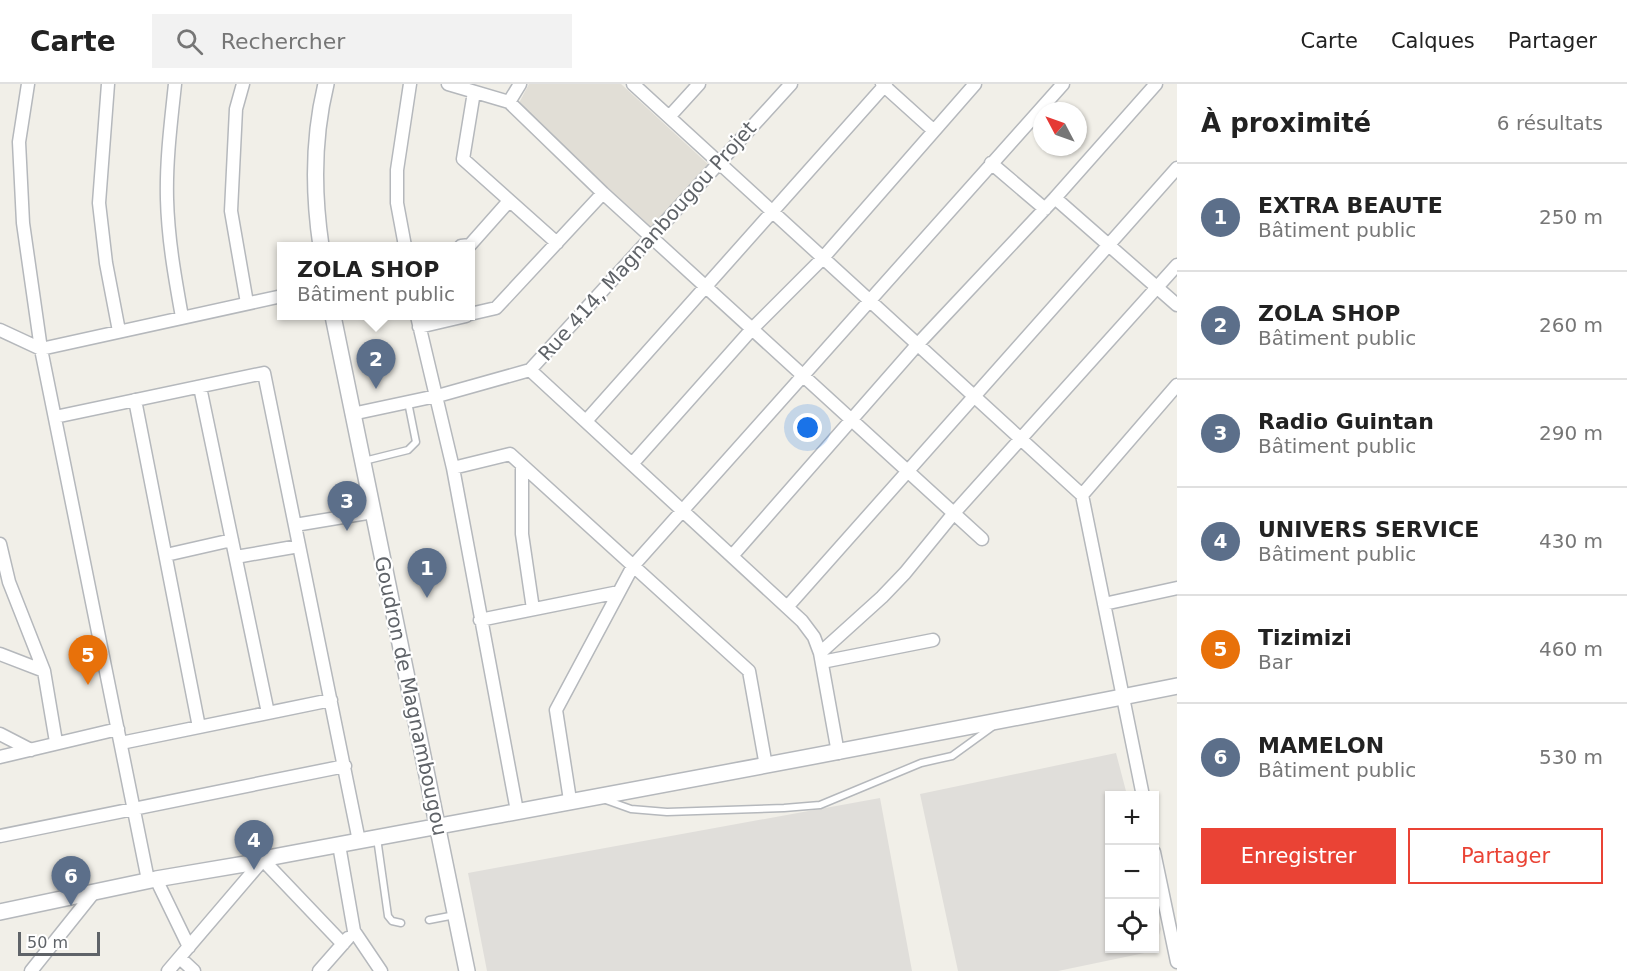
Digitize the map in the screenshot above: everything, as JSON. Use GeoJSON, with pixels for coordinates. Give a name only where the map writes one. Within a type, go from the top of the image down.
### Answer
{"type":"FeatureCollection","features":[{"type":"Feature","properties":{"kind":"street"},"geometry":{"type":"LineString","coordinates":[[28,84],[19,142],[23,223],[41,348],[134,807],[152,879],[189,947]]}},
{"type":"Feature","properties":{"kind":"street"},"geometry":{"type":"LineString","coordinates":[[108,84],[99,203],[106,262],[119,331]]}},
{"type":"Feature","properties":{"kind":"street"},"geometry":{"type":"LineString","coordinates":[[175,84],[169,133],[167,199],[171,255],[182,317]]}},
{"type":"Feature","properties":{"kind":"street"},"geometry":{"type":"LineString","coordinates":[[243,84],[236,109],[231,211],[247,303]]}},
{"type":"Feature","properties":{"kind":"street"},"geometry":{"type":"LineString","coordinates":[[321,242],[314,186],[320,107],[326,84]]}},
{"type":"Feature","properties":{"kind":"street"},"geometry":{"type":"LineString","coordinates":[[404,242],[397,203],[397,170],[410,84]]}},
{"type":"Feature","properties":{"kind":"street"},"geometry":{"type":"LineString","coordinates":[[448,84],[509,102],[603,193],[982,539]]}},
{"type":"Feature","properties":{"kind":"street"},"geometry":{"type":"LineString","coordinates":[[509,102],[519,84]]}},
{"type":"Feature","properties":{"kind":"street"},"geometry":{"type":"LineString","coordinates":[[633,84],[1082,495],[1142,791]]}},
{"type":"Feature","properties":{"kind":"street"},"geometry":{"type":"LineString","coordinates":[[669,117],[699,84]]}},
{"type":"Feature","properties":{"kind":"street","name":"Rue 414, Magnanbougou Projet"},"geometry":{"type":"LineString","coordinates":[[352,414],[434,396],[530,370],[790,84]]}},
{"type":"Feature","properties":{"kind":"street"},"geometry":{"type":"LineString","coordinates":[[632,464],[752,329],[822,259],[975,84]]}},
{"type":"Feature","properties":{"kind":"street"},"geometry":{"type":"LineString","coordinates":[[570,800],[556,710],[633,566],[1063,84]]}},
{"type":"Feature","properties":{"kind":"street"},"geometry":{"type":"LineString","coordinates":[[732,556],[917,345],[1045,209],[1156,84]]}},
{"type":"Feature","properties":{"kind":"street"},"geometry":{"type":"LineString","coordinates":[[586,421],[884,85],[933,130]]}},
{"type":"Feature","properties":{"kind":"street"},"geometry":{"type":"LineString","coordinates":[[474,92],[463,159],[557,243]]}},
{"type":"Feature","properties":{"kind":"street"},"geometry":{"type":"LineString","coordinates":[[991,163],[1045,209]]}},
{"type":"Feature","properties":{"kind":"street"},"geometry":{"type":"LineString","coordinates":[[788,606],[1177,168]]}},
{"type":"Feature","properties":{"kind":"street"},"geometry":{"type":"LineString","coordinates":[[475,313],[496,308],[603,193]]}},
{"type":"Feature","properties":{"kind":"street"},"geometry":{"type":"LineString","coordinates":[[1055,198],[1177,305]]}},
{"type":"Feature","properties":{"kind":"street"},"geometry":{"type":"LineString","coordinates":[[473,242],[509,201]]}},
{"type":"Feature","properties":{"kind":"street"},"geometry":{"type":"LineString","coordinates":[[821,657],[882,597],[954,513],[1177,265]]}},
{"type":"Feature","properties":{"kind":"street"},"geometry":{"type":"LineString","coordinates":[[0,330],[41,348],[277,297]]}},
{"type":"Feature","properties":{"kind":"street","name":"Goudron de Magnambougou"},"geometry":{"type":"LineString","coordinates":[[334,320],[467,971]]}},
{"type":"Feature","properties":{"kind":"street"},"geometry":{"type":"LineString","coordinates":[[418,321],[434,396],[453,468],[517,811]]}},
{"type":"Feature","properties":{"kind":"street"},"geometry":{"type":"LineString","coordinates":[[530,370],[788,606],[814,637],[821,657],[838,753]]}},
{"type":"Feature","properties":{"kind":"street"},"geometry":{"type":"LineString","coordinates":[[55,417],[264,373],[359,841]]}},
{"type":"Feature","properties":{"kind":"street"},"geometry":{"type":"LineString","coordinates":[[1082,495],[1177,385]]}},
{"type":"Feature","properties":{"kind":"street"},"geometry":{"type":"LineString","coordinates":[[200,387],[268,713]]}},
{"type":"Feature","properties":{"kind":"street"},"geometry":{"type":"LineString","coordinates":[[135,400],[199,727]]}},
{"type":"Feature","properties":{"kind":"street"},"geometry":{"type":"LineString","coordinates":[[453,468],[510,454],[749,671],[766,766]]}},
{"type":"Feature","properties":{"kind":"street"},"geometry":{"type":"LineString","coordinates":[[522,465],[522,534],[533,609]]}},
{"type":"Feature","properties":{"kind":"street"},"geometry":{"type":"LineString","coordinates":[[295,525],[373,512]]}},
{"type":"Feature","properties":{"kind":"street"},"geometry":{"type":"LineString","coordinates":[[165,555],[232,540]]}},
{"type":"Feature","properties":{"kind":"street"},"geometry":{"type":"LineString","coordinates":[[0,544],[9,582],[44,671],[56,742]]}},
{"type":"Feature","properties":{"kind":"street"},"geometry":{"type":"LineString","coordinates":[[236,557],[299,546]]}},
{"type":"Feature","properties":{"kind":"street"},"geometry":{"type":"LineString","coordinates":[[1104,604],[1177,588]]}},
{"type":"Feature","properties":{"kind":"street"},"geometry":{"type":"LineString","coordinates":[[480,620],[619,592]]}},
{"type":"Feature","properties":{"kind":"street"},"geometry":{"type":"LineString","coordinates":[[821,657],[933,640]]}},
{"type":"Feature","properties":{"kind":"street"},"geometry":{"type":"LineString","coordinates":[[0,654],[44,671]]}},
{"type":"Feature","properties":{"kind":"street"},"geometry":{"type":"LineString","coordinates":[[0,912],[152,879],[570,800],[838,753],[1177,687]]}},
{"type":"Feature","properties":{"kind":"street"},"geometry":{"type":"LineString","coordinates":[[121,743],[331,700]]}},
{"type":"Feature","properties":{"kind":"street"},"geometry":{"type":"LineString","coordinates":[[0,757],[118,729]]}},
{"type":"Feature","properties":{"kind":"street"},"geometry":{"type":"LineString","coordinates":[[0,734],[32,750]]}},
{"type":"Feature","properties":{"kind":"street"},"geometry":{"type":"LineString","coordinates":[[0,836],[345,766]]}},
{"type":"Feature","properties":{"kind":"street"},"geometry":{"type":"LineString","coordinates":[[339,845],[354,931],[381,971]]}},
{"type":"Feature","properties":{"kind":"street"},"geometry":{"type":"LineString","coordinates":[[262,860],[343,944]]}},
{"type":"Feature","properties":{"kind":"street"},"geometry":{"type":"LineString","coordinates":[[168,971],[262,860]]}},
{"type":"Feature","properties":{"kind":"street"},"geometry":{"type":"LineString","coordinates":[[1159,872],[1177,962]]}},
{"type":"Feature","properties":{"kind":"street"},"geometry":{"type":"LineString","coordinates":[[31,971],[95,891]]}},
{"type":"Feature","properties":{"kind":"street"},"geometry":{"type":"LineString","coordinates":[[319,971],[354,931]]}},
{"type":"Feature","properties":{"kind":"street"},"geometry":{"type":"LineString","coordinates":[[180,958],[194,971]]}},
{"type":"Feature","properties":{"kind":"street"},"geometry":{"type":"LineString","coordinates":[[1168,971],[1177,969]]}},
{"type":"Feature","properties":{"kind":"lane"},"geometry":{"type":"LineString","coordinates":[[363,462],[408,450],[414,445],[416,441],[408,402]]}},
{"type":"Feature","properties":{"kind":"lane"},"geometry":{"type":"LineString","coordinates":[[593,796],[631,809],[667,812],[784,808],[820,804],[921,763],[952,756],[999,721]]}},
{"type":"Feature","properties":{"kind":"lane"},"geometry":{"type":"LineString","coordinates":[[377,838],[388,916],[392,921],[401,923]]}},
{"type":"Feature","properties":{"kind":"lane"},"geometry":{"type":"LineString","coordinates":[[429,920],[455,914]]}},
{"type":"Feature","properties":{"kind":"shaded area"},"geometry":{"type":"Polygon","coordinates":[[[529,84],[621,84],[710,166],[649,230],[519,103],[529,84]]]}},
{"type":"Feature","properties":{"kind":"shaded area"},"geometry":{"type":"Polygon","coordinates":[[[1116,753],[1126,791],[1105,791],[1105,953],[1144,953],[1058,971],[958,971],[920,794],[1116,753]]]}},
{"type":"Feature","properties":{"kind":"shaded area"},"geometry":{"type":"Polygon","coordinates":[[[880,798],[912,971],[487,971],[468,873],[880,798]]]}},
{"type":"Feature","properties":{"kind":"place","name":"ZOLA SHOP"},"geometry":{"type":"Point","coordinates":[376,389]}},
{"type":"Feature","properties":{"kind":"place","name":"Radio Guintan"},"geometry":{"type":"Point","coordinates":[347,531]}},
{"type":"Feature","properties":{"kind":"place","name":"EXTRA BEAUTE"},"geometry":{"type":"Point","coordinates":[427,598]}},
{"type":"Feature","properties":{"kind":"place","name":"Tizimizi"},"geometry":{"type":"Point","coordinates":[88,685]}},
{"type":"Feature","properties":{"kind":"place","name":"UNIVERS SERVICE"},"geometry":{"type":"Point","coordinates":[254,870]}},
{"type":"Feature","properties":{"kind":"place","name":"MAMELON"},"geometry":{"type":"Point","coordinates":[71,906]}}]}
